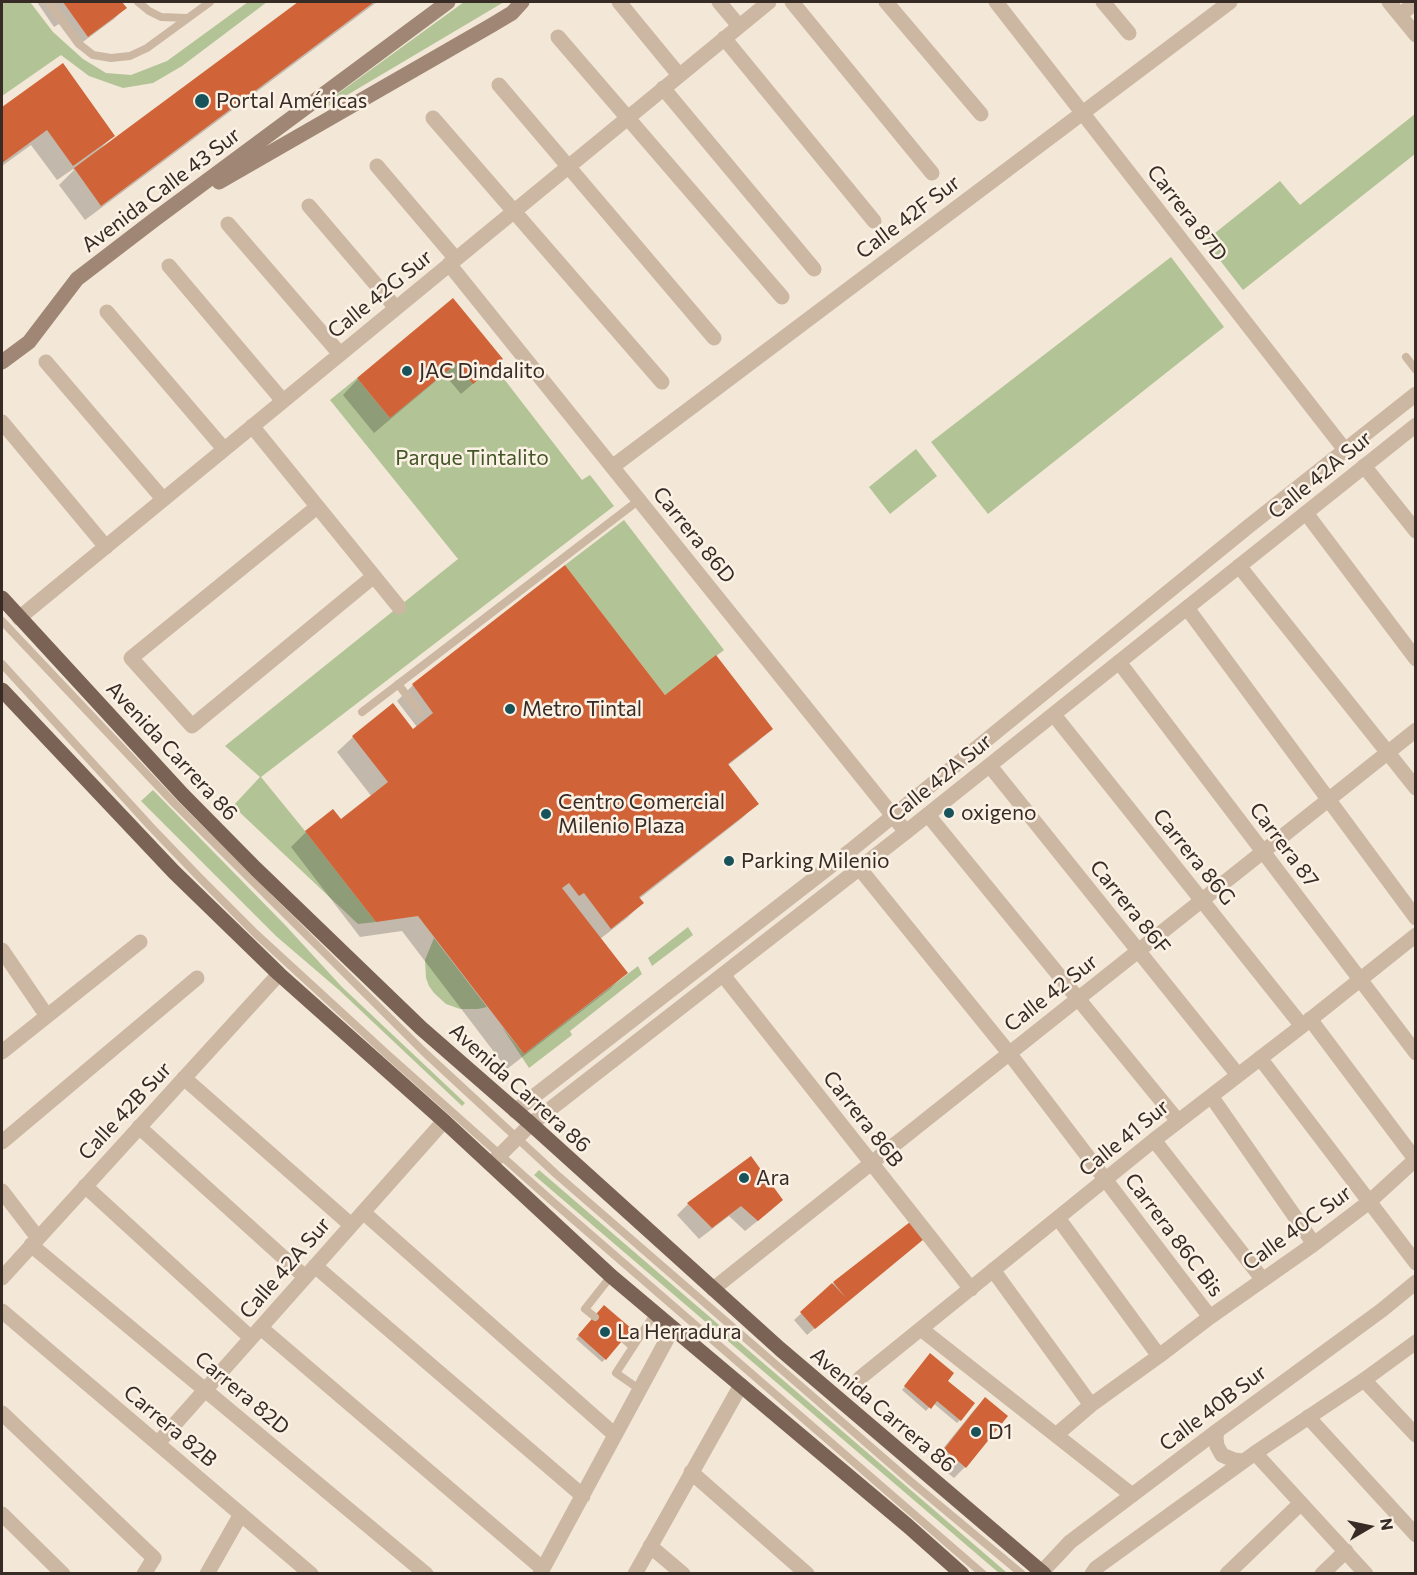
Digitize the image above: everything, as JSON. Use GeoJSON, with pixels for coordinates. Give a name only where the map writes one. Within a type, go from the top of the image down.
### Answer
{"type":"FeatureCollection","features":[{"type":"Feature","properties":{"kind":"main road","name":"Avenida Calle 43 Sur"},"geometry":{"type":"LineString","coordinates":[[2,362],[29,342],[78,279],[448,2]]}},
{"type":"Feature","properties":{"kind":"main road"},"geometry":{"type":"LineString","coordinates":[[154,220],[492,26],[512,13],[522,2]]}},
{"type":"Feature","properties":{"kind":"main road","name":"Avenida Carrera 86"},"geometry":{"type":"LineString","coordinates":[[2,598],[183,795],[256,869],[421,1028],[713,1289],[1042,1573]]}},
{"type":"Feature","properties":{"kind":"main road"},"geometry":{"type":"LineString","coordinates":[[2,690],[174,872],[279,974],[444,1121],[496,1159],[611,1276],[962,1574]]}},
{"type":"Feature","properties":{"kind":"street"},"geometry":{"type":"LineString","coordinates":[[619,2],[679,75]]}},
{"type":"Feature","properties":{"kind":"street"},"geometry":{"type":"LineString","coordinates":[[719,2],[739,26]]}},
{"type":"Feature","properties":{"kind":"street","name":"Calle 42G Sur"},"geometry":{"type":"LineString","coordinates":[[19,618],[769,2]]}},
{"type":"Feature","properties":{"kind":"street"},"geometry":{"type":"LineString","coordinates":[[792,2],[932,173]]}},
{"type":"Feature","properties":{"kind":"street"},"geometry":{"type":"LineString","coordinates":[[886,2],[981,114]]}},
{"type":"Feature","properties":{"kind":"street","name":"Carrera 87D"},"geometry":{"type":"LineString","coordinates":[[996,2],[1345,450]]}},
{"type":"Feature","properties":{"kind":"street"},"geometry":{"type":"LineString","coordinates":[[1103,2],[1129,33]]}},
{"type":"Feature","properties":{"kind":"street","name":"Calle 42F Sur"},"geometry":{"type":"LineString","coordinates":[[612,467],[1230,2]]}},
{"type":"Feature","properties":{"kind":"street"},"geometry":{"type":"LineString","coordinates":[[1389,2],[1416,34]]}},
{"type":"Feature","properties":{"kind":"street"},"geometry":{"type":"LineString","coordinates":[[1400,15],[1416,2]]}},
{"type":"Feature","properties":{"kind":"street"},"geometry":{"type":"LineString","coordinates":[[558,37],[782,297]]}},
{"type":"Feature","properties":{"kind":"street"},"geometry":{"type":"LineString","coordinates":[[724,38],[874,221]]}},
{"type":"Feature","properties":{"kind":"street"},"geometry":{"type":"LineString","coordinates":[[499,85],[714,338]]}},
{"type":"Feature","properties":{"kind":"street"},"geometry":{"type":"LineString","coordinates":[[663,88],[814,269]]}},
{"type":"Feature","properties":{"kind":"street"},"geometry":{"type":"LineString","coordinates":[[433,118],[662,382]]}},
{"type":"Feature","properties":{"kind":"street","name":"Carrera 86D"},"geometry":{"type":"LineString","coordinates":[[377,166],[612,467],[906,832]]}},
{"type":"Feature","properties":{"kind":"street"},"geometry":{"type":"LineString","coordinates":[[309,206],[396,308]]}},
{"type":"Feature","properties":{"kind":"street"},"geometry":{"type":"LineString","coordinates":[[228,224],[340,354]]}},
{"type":"Feature","properties":{"kind":"street"},"geometry":{"type":"LineString","coordinates":[[169,266],[283,401]]}},
{"type":"Feature","properties":{"kind":"street"},"geometry":{"type":"LineString","coordinates":[[107,312],[224,449]]}},
{"type":"Feature","properties":{"kind":"street"},"geometry":{"type":"LineString","coordinates":[[46,362],[163,499]]}},
{"type":"Feature","properties":{"kind":"street","name":"Calle 42A Sur"},"geometry":{"type":"LineString","coordinates":[[515,1111],[850,851],[1416,394]]}},
{"type":"Feature","properties":{"kind":"street"},"geometry":{"type":"LineString","coordinates":[[2,422],[106,546]]}},
{"type":"Feature","properties":{"kind":"street","name":"Calle 42A Sur"},"geometry":{"type":"LineString","coordinates":[[496,1159],[531,1124],[860,869],[1416,425]]}},
{"type":"Feature","properties":{"kind":"street"},"geometry":{"type":"LineString","coordinates":[[252,426],[399,607]]}},
{"type":"Feature","properties":{"kind":"street"},"geometry":{"type":"LineString","coordinates":[[1364,466],[1416,531]]}},
{"type":"Feature","properties":{"kind":"street"},"geometry":{"type":"LineString","coordinates":[[317,507],[131,658],[192,726],[374,576]]}},
{"type":"Feature","properties":{"kind":"street"},"geometry":{"type":"LineString","coordinates":[[1306,513],[1416,659]]}},
{"type":"Feature","properties":{"kind":"street"},"geometry":{"type":"LineString","coordinates":[[1239,566],[1416,788]]}},
{"type":"Feature","properties":{"kind":"street"},"geometry":{"type":"LineString","coordinates":[[1187,608],[1416,918]]}},
{"type":"Feature","properties":{"kind":"street","name":"Carrera 87"},"geometry":{"type":"LineString","coordinates":[[1119,662],[1416,1053]]}},
{"type":"Feature","properties":{"kind":"street","name":"Carrera 86G"},"geometry":{"type":"LineString","coordinates":[[1054,715],[1201,900],[1306,1023],[1415,1159]]}},
{"type":"Feature","properties":{"kind":"street","name":"Calle 42 Sur"},"geometry":{"type":"LineString","coordinates":[[713,1289],[1416,730]]}},
{"type":"Feature","properties":{"kind":"street","name":"Carrera 86F"},"geometry":{"type":"LineString","coordinates":[[990,765],[1238,1075]]}},
{"type":"Feature","properties":{"kind":"street"},"geometry":{"type":"LineString","coordinates":[[928,815],[1178,1121]]}},
{"type":"Feature","properties":{"kind":"street","name":"Carrera 86C Bis"},"geometry":{"type":"LineString","coordinates":[[860,869],[1009,1053],[1210,1317]]}},
{"type":"Feature","properties":{"kind":"street","name":"Calle 41 Sur"},"geometry":{"type":"LineString","coordinates":[[860,1378],[1105,1179],[1415,936]]}},
{"type":"Feature","properties":{"kind":"street"},"geometry":{"type":"LineString","coordinates":[[2,1052],[140,942]]}},
{"type":"Feature","properties":{"kind":"street"},"geometry":{"type":"LineString","coordinates":[[2,950],[47,1016]]}},
{"type":"Feature","properties":{"kind":"street","name":"Calle 42B Sur"},"geometry":{"type":"LineString","coordinates":[[2,1278],[279,974]]}},
{"type":"Feature","properties":{"kind":"street","name":"Carrera 86B"},"geometry":{"type":"LineString","coordinates":[[723,975],[971,1289]]}},
{"type":"Feature","properties":{"kind":"street"},"geometry":{"type":"LineString","coordinates":[[2,1142],[197,978]]}},
{"type":"Feature","properties":{"kind":"street"},"geometry":{"type":"LineString","coordinates":[[1260,1058],[1416,1263]]}},
{"type":"Feature","properties":{"kind":"street"},"geometry":{"type":"LineString","coordinates":[[184,1078],[351,1225]]}},
{"type":"Feature","properties":{"kind":"street"},"geometry":{"type":"LineString","coordinates":[[1211,1096],[1314,1244]]}},
{"type":"Feature","properties":{"kind":"street","name":"Calle 42A Sur"},"geometry":{"type":"LineString","coordinates":[[158,1443],[444,1121]]}},
{"type":"Feature","properties":{"kind":"street"},"geometry":{"type":"LineString","coordinates":[[139,1127],[583,1496]]}},
{"type":"Feature","properties":{"kind":"street"},"geometry":{"type":"LineString","coordinates":[[1154,1140],[1263,1280]]}},
{"type":"Feature","properties":{"kind":"street","name":"Calle 40C Sur"},"geometry":{"type":"LineString","coordinates":[[1056,1435],[1092,1405],[1210,1317],[1369,1202],[1415,1159]]}},
{"type":"Feature","properties":{"kind":"street"},"geometry":{"type":"LineString","coordinates":[[85,1186],[256,1333],[542,1571],[673,1328]]}},
{"type":"Feature","properties":{"kind":"street","name":"Carrera 82D"},"geometry":{"type":"LineString","coordinates":[[2,1191],[34,1242],[205,1390],[426,1574]]}},
{"type":"Feature","properties":{"kind":"street"},"geometry":{"type":"LineString","coordinates":[[363,1212],[615,1436]]}},
{"type":"Feature","properties":{"kind":"street"},"geometry":{"type":"LineString","coordinates":[[1058,1218],[1159,1356]]}},
{"type":"Feature","properties":{"kind":"street"},"geometry":{"type":"LineString","coordinates":[[993,1270],[1092,1405]]}},
{"type":"Feature","properties":{"kind":"street","name":"Calle 40B Sur"},"geometry":{"type":"LineString","coordinates":[[1042,1573],[1070,1542],[1382,1310],[1416,1282]]}},
{"type":"Feature","properties":{"kind":"street","name":"Carrera 82B"},"geometry":{"type":"LineString","coordinates":[[2,1311],[241,1514],[302,1570]]}},
{"type":"Feature","properties":{"kind":"street"},"geometry":{"type":"LineString","coordinates":[[921,1329],[1132,1495]]}},
{"type":"Feature","properties":{"kind":"street"},"geometry":{"type":"LineString","coordinates":[[1092,1574],[1096,1568],[1249,1457],[1415,1345]]}},
{"type":"Feature","properties":{"kind":"street"},"geometry":{"type":"LineString","coordinates":[[1364,1380],[1416,1435]]}},
{"type":"Feature","properties":{"kind":"street"},"geometry":{"type":"LineString","coordinates":[[635,1574],[741,1385]]}},
{"type":"Feature","properties":{"kind":"street"},"geometry":{"type":"LineString","coordinates":[[2,1413],[154,1558],[144,1574]]}},
{"type":"Feature","properties":{"kind":"street"},"geometry":{"type":"LineString","coordinates":[[1308,1417],[1416,1535]]}},
{"type":"Feature","properties":{"kind":"street"},"geometry":{"type":"LineString","coordinates":[[1217,1431],[1217,1446],[1222,1455],[1234,1460],[1249,1457]]}},
{"type":"Feature","properties":{"kind":"street"},"geometry":{"type":"LineString","coordinates":[[1249,1457],[1302,1503],[1366,1574]]}},
{"type":"Feature","properties":{"kind":"street"},"geometry":{"type":"LineString","coordinates":[[691,1472],[807,1574]]}},
{"type":"Feature","properties":{"kind":"street"},"geometry":{"type":"LineString","coordinates":[[1227,1574],[1302,1503]]}},
{"type":"Feature","properties":{"kind":"street"},"geometry":{"type":"LineString","coordinates":[[207,1574],[241,1514]]}},
{"type":"Feature","properties":{"kind":"street"},"geometry":{"type":"LineString","coordinates":[[2,1515],[63,1574]]}},
{"type":"Feature","properties":{"kind":"street"},"geometry":{"type":"LineString","coordinates":[[651,1545],[683,1574]]}},
{"type":"Feature","properties":{"kind":"street"},"geometry":{"type":"LineString","coordinates":[[1322,1574],[1346,1551]]}},
{"type":"Feature","properties":{"kind":"lane"},"geometry":{"type":"LineString","coordinates":[[49,2],[79,44],[93,55],[111,58],[130,56],[147,48],[210,2]]}},
{"type":"Feature","properties":{"kind":"lane"},"geometry":{"type":"LineString","coordinates":[[138,2],[161,17],[187,18]]}},
{"type":"Feature","properties":{"kind":"lane"},"geometry":{"type":"LineString","coordinates":[[1406,357],[1416,370]]}},
{"type":"Feature","properties":{"kind":"lane"},"geometry":{"type":"LineString","coordinates":[[362,712],[639,500]]}},
{"type":"Feature","properties":{"kind":"lane"},"geometry":{"type":"LineString","coordinates":[[2,621],[175,804],[423,1051],[556,1174],[909,1480],[1022,1574]]}},
{"type":"Feature","properties":{"kind":"lane"},"geometry":{"type":"LineString","coordinates":[[2,664],[200,878],[256,934],[496,1159],[552,1201],[983,1574]]}},
{"type":"Feature","properties":{"kind":"lane"},"geometry":{"type":"LineString","coordinates":[[398,684],[420,713]]}},
{"type":"Feature","properties":{"kind":"lane"},"geometry":{"type":"LineString","coordinates":[[594,1317],[585,1309],[611,1276]]}},
{"type":"Feature","properties":{"kind":"lane"},"geometry":{"type":"LineString","coordinates":[[639,1389],[616,1373],[655,1312]]}},
{"type":"Feature","properties":{"kind":"lane"},"geometry":{"type":"LineString","coordinates":[[624,1339],[633,1347]]}},
{"type":"Feature","properties":{"kind":"green space"},"geometry":{"type":"Polygon","coordinates":[[[2,2],[30,2],[53,32],[83,59],[106,73],[131,75],[167,61],[248,2],[267,2],[182,66],[153,83],[123,88],[89,76],[61,55],[2,96],[2,2]]]}},
{"type":"Feature","properties":{"kind":"green space"},"geometry":{"type":"Polygon","coordinates":[[[464,2],[504,2],[327,107],[324,106],[325,103],[464,2]]]}},
{"type":"Feature","properties":{"kind":"green space"},"geometry":{"type":"Polygon","coordinates":[[[1415,114],[1415,154],[1243,290],[1205,241],[1280,181],[1300,205],[1415,114]]]}},
{"type":"Feature","properties":{"kind":"green space"},"geometry":{"type":"Polygon","coordinates":[[[1171,257],[1224,327],[988,514],[931,442],[1171,257]]]}},
{"type":"Feature","properties":{"kind":"green space","name":"Parque Tintalito"},"geometry":{"type":"Polygon","coordinates":[[[457,363],[473,383],[494,366],[582,480],[590,475],[614,506],[261,777],[376,922],[358,924],[233,806],[260,777],[225,746],[458,559],[330,400],[357,378],[390,418],[457,363]]]}},
{"type":"Feature","properties":{"kind":"green space"},"geometry":{"type":"Polygon","coordinates":[[[916,449],[937,476],[890,514],[869,487],[916,449]]]}},
{"type":"Feature","properties":{"kind":"green space"},"geometry":{"type":"Polygon","coordinates":[[[624,520],[724,650],[665,695],[565,565],[624,520]]]}},
{"type":"Feature","properties":{"kind":"green space"},"geometry":{"type":"Polygon","coordinates":[[[153,790],[286,926],[342,987],[465,1103],[462,1106],[339,990],[276,936],[141,801],[153,790]]]}},
{"type":"Feature","properties":{"kind":"green space"},"geometry":{"type":"Polygon","coordinates":[[[688,927],[693,935],[652,966],[648,958],[688,927]]]}},
{"type":"Feature","properties":{"kind":"green space"},"geometry":{"type":"Polygon","coordinates":[[[434,938],[487,1007],[460,1009],[446,1004],[434,993],[426,978],[425,960],[434,938]]]}},
{"type":"Feature","properties":{"kind":"green space"},"geometry":{"type":"Polygon","coordinates":[[[638,966],[642,974],[570,1031],[572,1035],[529,1068],[502,1027],[524,1054],[638,966]]]}},
{"type":"Feature","properties":{"kind":"green space"},"geometry":{"type":"Polygon","coordinates":[[[539,1170],[1006,1572],[999,1573],[534,1175],[539,1170]]]}},
{"type":"Feature","properties":{"kind":"building"},"geometry":{"type":"Polygon","coordinates":[[[63,2],[122,2],[127,8],[88,37],[63,2]]]}},
{"type":"Feature","properties":{"kind":"building","name":"Portal Américas"},"geometry":{"type":"Polygon","coordinates":[[[298,2],[374,2],[101,206],[74,168],[298,2]]]}},
{"type":"Feature","properties":{"kind":"building"},"geometry":{"type":"Polygon","coordinates":[[[63,63],[115,136],[73,166],[47,130],[2,163],[2,107],[63,63]]]}},
{"type":"Feature","properties":{"kind":"building"},"geometry":{"type":"Polygon","coordinates":[[[453,298],[503,359],[473,384],[457,363],[390,418],[357,378],[453,298]]]}},
{"type":"Feature","properties":{"kind":"building","name":"Centro Comercial Milenio Plaza"},"geometry":{"type":"Polygon","coordinates":[[[565,565],[665,695],[716,655],[773,729],[728,764],[759,804],[639,897],[644,903],[611,929],[584,893],[579,896],[569,883],[562,888],[628,973],[524,1054],[418,916],[376,922],[305,831],[333,809],[341,819],[388,782],[352,736],[393,703],[413,729],[433,713],[412,684],[565,565]]]}},
{"type":"Feature","properties":{"kind":"building","name":"Ara"},"geometry":{"type":"Polygon","coordinates":[[[751,1156],[783,1200],[758,1221],[741,1206],[712,1228],[687,1203],[751,1156]]]}},
{"type":"Feature","properties":{"kind":"building"},"geometry":{"type":"Polygon","coordinates":[[[910,1222],[924,1239],[815,1329],[800,1312],[832,1283],[846,1298],[833,1282],[910,1222]]]}},
{"type":"Feature","properties":{"kind":"building","name":"La Herradura"},"geometry":{"type":"Polygon","coordinates":[[[604,1305],[632,1329],[606,1360],[578,1335],[604,1305]]]}},
{"type":"Feature","properties":{"kind":"building"},"geometry":{"type":"Polygon","coordinates":[[[930,1353],[954,1373],[948,1381],[975,1403],[961,1421],[937,1401],[931,1409],[904,1386],[930,1353]]]}},
{"type":"Feature","properties":{"kind":"building","name":"D1"},"geometry":{"type":"Polygon","coordinates":[[[985,1397],[1008,1416],[966,1468],[944,1449],[985,1397]]]}},
{"type":"Feature","properties":{"kind":"place","name":"Portal Américas"},"geometry":{"type":"Point","coordinates":[202,101]}},
{"type":"Feature","properties":{"kind":"place","name":"JAC Dindalito"},"geometry":{"type":"Point","coordinates":[407,371]}},
{"type":"Feature","properties":{"kind":"place","name":"Metro Tintal"},"geometry":{"type":"Point","coordinates":[510,709]}},
{"type":"Feature","properties":{"kind":"place","name":"oxigeno"},"geometry":{"type":"Point","coordinates":[949,813]}},
{"type":"Feature","properties":{"kind":"place","name":"Centro Comercial Milenio Plaza"},"geometry":{"type":"Point","coordinates":[546,814]}},
{"type":"Feature","properties":{"kind":"place","name":"Parking Milenio"},"geometry":{"type":"Point","coordinates":[729,861]}},
{"type":"Feature","properties":{"kind":"place","name":"Ara"},"geometry":{"type":"Point","coordinates":[744,1178]}},
{"type":"Feature","properties":{"kind":"place","name":"La Herradura"},"geometry":{"type":"Point","coordinates":[605,1332]}},
{"type":"Feature","properties":{"kind":"place","name":"D1"},"geometry":{"type":"Point","coordinates":[976,1432]}}]}
